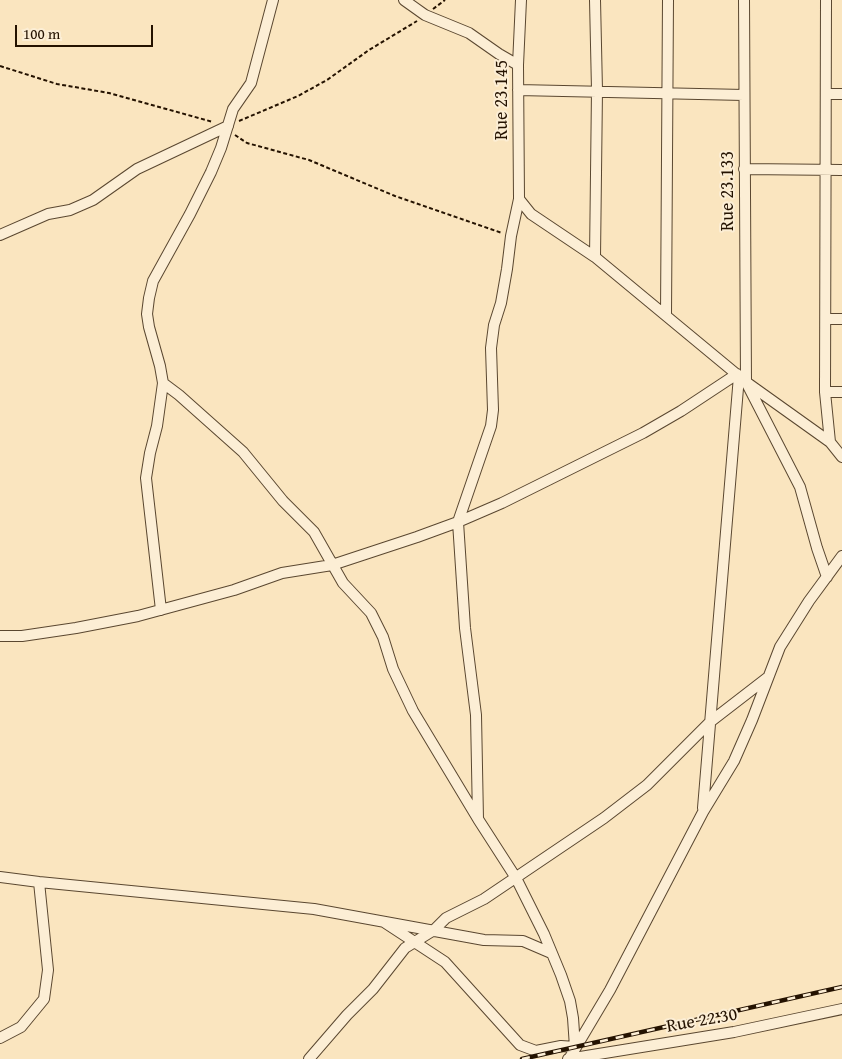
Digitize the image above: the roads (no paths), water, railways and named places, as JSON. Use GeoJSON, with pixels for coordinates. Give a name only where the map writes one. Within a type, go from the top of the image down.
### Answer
{"type":"FeatureCollection","features":[{"type":"Feature","properties":{"kind":"street"},"geometry":{"type":"LineString","coordinates":[[161,610],[146,478],[157,426],[163,383],[147,314],[153,281],[212,172],[233,110],[251,83],[274,0]]}},
{"type":"Feature","properties":{"kind":"street"},"geometry":{"type":"LineString","coordinates":[[404,0],[425,15],[469,33],[518,65]]}},
{"type":"Feature","properties":{"kind":"street","name":"Rue 23.145"},"geometry":{"type":"LineString","coordinates":[[458,522],[491,426],[493,410],[491,348],[494,325],[501,303],[511,236],[519,199],[518,65],[520,0]]}},
{"type":"Feature","properties":{"kind":"street"},"geometry":{"type":"LineString","coordinates":[[595,0],[597,90],[595,257]]}},
{"type":"Feature","properties":{"kind":"street"},"geometry":{"type":"LineString","coordinates":[[666,315],[668,0]]}},
{"type":"Feature","properties":{"kind":"street","name":"Rue 23.133"},"geometry":{"type":"LineString","coordinates":[[703,812],[741,378],[744,0]]}},
{"type":"Feature","properties":{"kind":"street"},"geometry":{"type":"LineString","coordinates":[[826,0],[825,392],[830,442]]}},
{"type":"Feature","properties":{"kind":"street"},"geometry":{"type":"LineString","coordinates":[[518,90],[597,90],[744,95]]}},
{"type":"Feature","properties":{"kind":"street"},"geometry":{"type":"LineString","coordinates":[[826,94],[842,94]]}},
{"type":"Feature","properties":{"kind":"street"},"geometry":{"type":"LineString","coordinates":[[0,235],[48,214],[70,210],[93,200],[137,169],[228,126]]}},
{"type":"Feature","properties":{"kind":"street"},"geometry":{"type":"LineString","coordinates":[[744,169],[842,170]]}},
{"type":"Feature","properties":{"kind":"street"},"geometry":{"type":"LineString","coordinates":[[519,199],[531,214],[595,257],[741,378],[830,442],[842,457]]}},
{"type":"Feature","properties":{"kind":"street"},"geometry":{"type":"LineString","coordinates":[[826,319],[842,319]]}},
{"type":"Feature","properties":{"kind":"street"},"geometry":{"type":"LineString","coordinates":[[0,636],[22,636],[138,616],[234,590],[282,573],[332,565],[458,522],[529,490],[643,433],[741,378]]}},
{"type":"Feature","properties":{"kind":"street"},"geometry":{"type":"LineString","coordinates":[[741,378],[800,488],[827,577]]}},
{"type":"Feature","properties":{"kind":"street"},"geometry":{"type":"LineString","coordinates":[[163,383],[226,435],[257,467],[282,501],[314,532],[343,583],[371,613],[402,689],[427,736],[516,878],[544,934],[570,1001],[574,1018],[575,1047]]}},
{"type":"Feature","properties":{"kind":"street"},"geometry":{"type":"LineString","coordinates":[[825,392],[842,392]]}},
{"type":"Feature","properties":{"kind":"street"},"geometry":{"type":"LineString","coordinates":[[458,522],[465,628],[477,724],[478,820]]}},
{"type":"Feature","properties":{"kind":"street"},"geometry":{"type":"LineString","coordinates":[[569,1059],[610,990],[703,812],[734,761],[778,652],[791,627],[842,556]]}},
{"type":"Feature","properties":{"kind":"street"},"geometry":{"type":"LineString","coordinates":[[309,1059],[347,1015],[373,989],[405,948],[434,930],[446,918],[477,903],[604,818],[647,785],[710,722],[767,678]]}},
{"type":"Feature","properties":{"kind":"street"},"geometry":{"type":"LineString","coordinates":[[0,877],[314,909],[484,940],[523,941],[551,954]]}},
{"type":"Feature","properties":{"kind":"street"},"geometry":{"type":"LineString","coordinates":[[0,1038],[21,1027],[44,999],[48,970],[38,882]]}},
{"type":"Feature","properties":{"kind":"street"},"geometry":{"type":"LineString","coordinates":[[384,922],[445,962],[520,1045],[536,1051],[561,1046],[575,1047]]}},
{"type":"Feature","properties":{"kind":"street","name":"Rue 22.30"},"geometry":{"type":"LineString","coordinates":[[569,1059],[598,1056],[734,1032],[842,1009]]}},
{"type":"Feature","properties":{"kind":"railway"},"geometry":{"type":"LineString","coordinates":[[522,1059],[842,987]]}}]}
